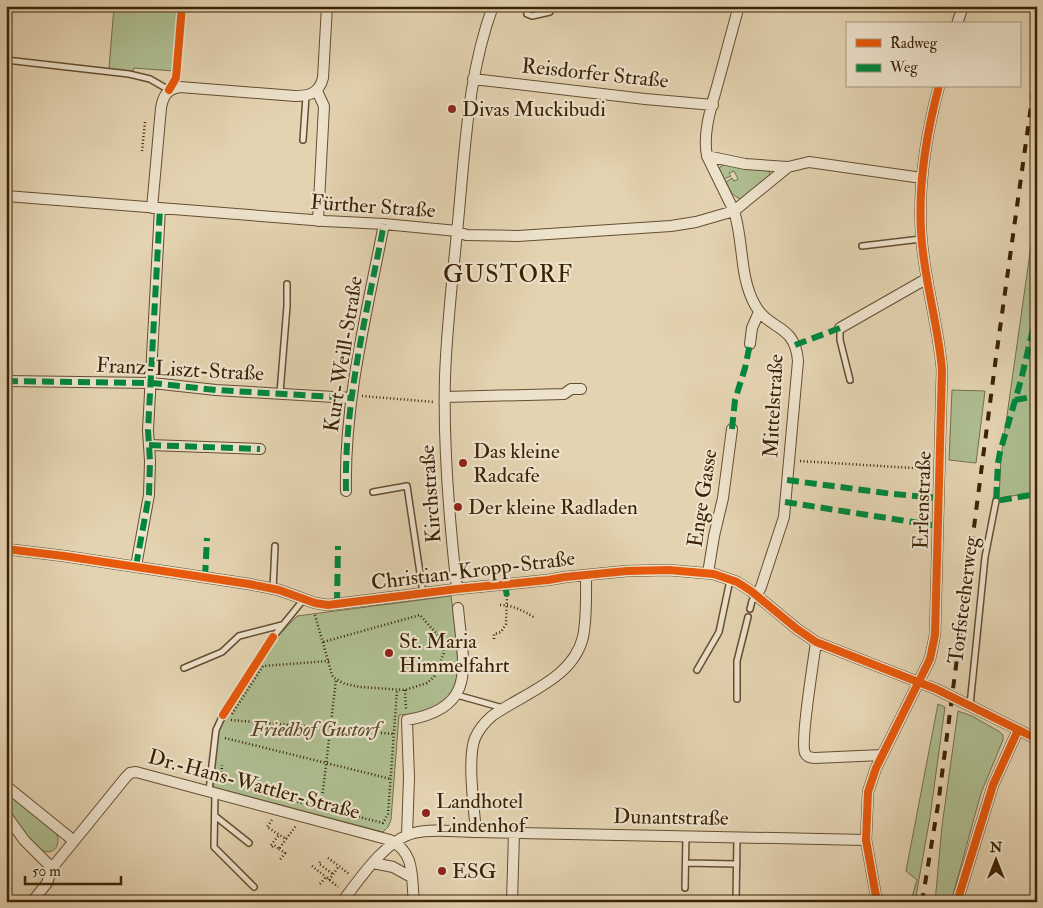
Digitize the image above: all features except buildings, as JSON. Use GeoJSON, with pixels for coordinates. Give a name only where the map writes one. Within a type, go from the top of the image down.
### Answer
{"type":"FeatureCollection","features":[{"type":"Feature","properties":{"kind":"street"},"geometry":{"type":"LineString","coordinates":[[318,221],[324,106],[318,91],[323,78],[326,6]]}},
{"type":"Feature","properties":{"kind":"street","name":"Kirchstraße"},"geometry":{"type":"LineString","coordinates":[[457,588],[447,488],[445,397],[447,342],[473,79],[481,42],[493,6]]}},
{"type":"Feature","properties":{"kind":"street","name":"Mittelstraße"},"geometry":{"type":"LineString","coordinates":[[739,6],[713,104],[706,139],[707,156],[734,211],[750,296],[760,312],[791,337],[798,361],[782,524],[757,594]]}},
{"type":"Feature","properties":{"kind":"street"},"geometry":{"type":"LineString","coordinates":[[958,22],[963,6]]}},
{"type":"Feature","properties":{"kind":"street","name":"Reisdorfer Straße"},"geometry":{"type":"LineString","coordinates":[[473,79],[646,99],[713,104]]}},
{"type":"Feature","properties":{"kind":"street"},"geometry":{"type":"LineString","coordinates":[[136,566],[149,495],[148,430],[152,383],[156,208],[163,98],[169,90],[186,88],[295,96],[306,96],[318,91]]}},
{"type":"Feature","properties":{"kind":"street","name":"Erlenstraße"},"geometry":{"type":"LineString","coordinates":[[877,902],[866,840],[868,792],[873,775],[931,654],[935,635],[942,393],[941,358],[926,280],[921,239],[922,178],[928,137],[939,88]]}},
{"type":"Feature","properties":{"kind":"street"},"geometry":{"type":"LineString","coordinates":[[707,156],[745,164],[788,167],[809,162],[922,178]]}},
{"type":"Feature","properties":{"kind":"street"},"geometry":{"type":"LineString","coordinates":[[734,211],[788,167]]}},
{"type":"Feature","properties":{"kind":"street","name":"Fürther Straße"},"geometry":{"type":"LineString","coordinates":[[6,196],[457,230],[466,235],[518,236],[671,226],[696,222],[734,211]]}},
{"type":"Feature","properties":{"kind":"street","name":"Kurt-Weill-Straße"},"geometry":{"type":"LineString","coordinates":[[346,491],[345,465],[351,398],[384,224]]}},
{"type":"Feature","properties":{"kind":"street"},"geometry":{"type":"LineString","coordinates":[[840,328],[926,280]]}},
{"type":"Feature","properties":{"kind":"street"},"geometry":{"type":"LineString","coordinates":[[750,344],[752,328],[760,312]]}},
{"type":"Feature","properties":{"kind":"street","name":"Franz-Liszt-Straße"},"geometry":{"type":"LineString","coordinates":[[6,381],[152,383],[216,390],[351,398]]}},
{"type":"Feature","properties":{"kind":"street"},"geometry":{"type":"LineString","coordinates":[[445,397],[564,394],[571,389],[581,389]]}},
{"type":"Feature","properties":{"kind":"street","name":"Enge Gasse"},"geometry":{"type":"LineString","coordinates":[[708,573],[723,498],[732,429]]}},
{"type":"Feature","properties":{"kind":"street"},"geometry":{"type":"LineString","coordinates":[[149,444],[260,449]]}},
{"type":"Feature","properties":{"kind":"street","name":"Christian-Kropp-Straße"},"geometry":{"type":"LineString","coordinates":[[6,550],[136,566],[273,588],[315,603],[328,605],[586,574],[646,570],[708,573],[730,579],[757,594],[797,629],[816,642],[919,682]]}},
{"type":"Feature","properties":{"kind":"street"},"geometry":{"type":"LineString","coordinates":[[476,832],[472,756],[476,737],[484,723],[503,708],[552,679],[570,662],[581,642],[586,609],[586,574]]}},
{"type":"Feature","properties":{"kind":"street"},"geometry":{"type":"LineString","coordinates":[[342,902],[373,863],[394,843],[407,835],[409,778],[407,720],[436,713],[448,705],[457,694],[462,666],[458,608]]}},
{"type":"Feature","properties":{"kind":"street"},"geometry":{"type":"LineString","coordinates":[[816,642],[806,718],[805,754],[810,758],[882,756]]}},
{"type":"Feature","properties":{"kind":"street","name":"Torfstecherweg"},"geometry":{"type":"LineString","coordinates":[[919,682],[1037,739]]}},
{"type":"Feature","properties":{"kind":"street"},"geometry":{"type":"LineString","coordinates":[[957,902],[993,785],[1018,730]]}},
{"type":"Feature","properties":{"kind":"street","name":"Dr.-Hans-Wattler-Straße"},"geometry":{"type":"LineString","coordinates":[[32,902],[47,882],[52,868],[126,776],[132,773],[140,773],[279,810],[394,843]]}},
{"type":"Feature","properties":{"kind":"street"},"geometry":{"type":"LineString","coordinates":[[6,786],[74,841]]}},
{"type":"Feature","properties":{"kind":"street"},"geometry":{"type":"LineString","coordinates":[[6,815],[24,840],[52,868]]}},
{"type":"Feature","properties":{"kind":"street","name":"Dunantstraße"},"geometry":{"type":"LineString","coordinates":[[407,835],[425,832],[476,832],[866,840]]}},
{"type":"Feature","properties":{"kind":"street"},"geometry":{"type":"LineString","coordinates":[[512,902],[514,833]]}},
{"type":"Feature","properties":{"kind":"street"},"geometry":{"type":"LineString","coordinates":[[394,843],[402,848],[408,856],[414,902]]}},
{"type":"Feature","properties":{"kind":"street"},"geometry":{"type":"LineString","coordinates":[[373,863],[393,867],[411,877]]}},
{"type":"Feature","properties":{"kind":"lane"},"geometry":{"type":"LineString","coordinates":[[527,14],[532,16],[550,12],[552,6]]}},
{"type":"Feature","properties":{"kind":"lane"},"geometry":{"type":"LineString","coordinates":[[6,60],[129,74],[150,79],[169,90]]}},
{"type":"Feature","properties":{"kind":"lane"},"geometry":{"type":"LineString","coordinates":[[303,140],[306,96]]}},
{"type":"Feature","properties":{"kind":"lane"},"geometry":{"type":"LineString","coordinates":[[862,246],[921,239]]}},
{"type":"Feature","properties":{"kind":"lane"},"geometry":{"type":"LineString","coordinates":[[280,394],[287,284]]}},
{"type":"Feature","properties":{"kind":"lane"},"geometry":{"type":"LineString","coordinates":[[840,328],[840,340],[850,380]]}},
{"type":"Feature","properties":{"kind":"lane"},"geometry":{"type":"LineString","coordinates":[[373,492],[407,486],[423,593]]}},
{"type":"Feature","properties":{"kind":"lane","name":"Torfstecherweg"},"geometry":{"type":"LineString","coordinates":[[970,705],[985,556],[996,501]]}},
{"type":"Feature","properties":{"kind":"lane"},"geometry":{"type":"LineString","coordinates":[[273,588],[275,546]]}},
{"type":"Feature","properties":{"kind":"lane"},"geometry":{"type":"LineString","coordinates":[[697,670],[720,632],[730,579]]}},
{"type":"Feature","properties":{"kind":"lane"},"geometry":{"type":"LineString","coordinates":[[750,609],[752,600],[757,594]]}},
{"type":"Feature","properties":{"kind":"lane"},"geometry":{"type":"LineString","coordinates":[[273,637],[304,599]]}},
{"type":"Feature","properties":{"kind":"lane"},"geometry":{"type":"LineString","coordinates":[[737,699],[737,661],[748,618]]}},
{"type":"Feature","properties":{"kind":"lane"},"geometry":{"type":"LineString","coordinates":[[184,668],[222,652],[239,636],[282,625]]}},
{"type":"Feature","properties":{"kind":"lane"},"geometry":{"type":"LineString","coordinates":[[457,694],[503,708]]}},
{"type":"Feature","properties":{"kind":"lane"},"geometry":{"type":"LineString","coordinates":[[223,715],[216,730],[214,847],[254,887]]}},
{"type":"Feature","properties":{"kind":"lane"},"geometry":{"type":"LineString","coordinates":[[215,816],[248,843]]}},
{"type":"Feature","properties":{"kind":"lane"},"geometry":{"type":"LineString","coordinates":[[685,888],[686,836]]}},
{"type":"Feature","properties":{"kind":"lane"},"geometry":{"type":"LineString","coordinates":[[736,902],[737,837]]}},
{"type":"Feature","properties":{"kind":"lane"},"geometry":{"type":"LineString","coordinates":[[686,863],[737,864]]}},
{"type":"Feature","properties":{"kind":"path"},"geometry":{"type":"LineString","coordinates":[[142,151],[145,122]]}},
{"type":"Feature","properties":{"kind":"path"},"geometry":{"type":"LineString","coordinates":[[351,398],[363,396],[438,402],[445,397]]}},
{"type":"Feature","properties":{"kind":"path"},"geometry":{"type":"LineString","coordinates":[[789,460],[940,470]]}},
{"type":"Feature","properties":{"kind":"path"},"geometry":{"type":"LineString","coordinates":[[494,639],[494,634],[501,632],[504,628],[507,596]]}},
{"type":"Feature","properties":{"kind":"path"},"geometry":{"type":"LineString","coordinates":[[500,606],[507,605],[519,608],[535,618]]}},
{"type":"Feature","properties":{"kind":"path"},"geometry":{"type":"LineString","coordinates":[[315,616],[332,675],[336,680],[345,684],[405,690],[427,683],[434,677],[444,653],[443,641],[420,615],[323,642]]}},
{"type":"Feature","properties":{"kind":"path"},"geometry":{"type":"LineString","coordinates":[[228,726],[235,707],[263,666],[329,662]]}},
{"type":"Feature","properties":{"kind":"path"},"geometry":{"type":"LineString","coordinates":[[321,808],[336,680]]}},
{"type":"Feature","properties":{"kind":"path"},"geometry":{"type":"LineString","coordinates":[[294,801],[383,823],[388,814],[396,690]]}},
{"type":"Feature","properties":{"kind":"path"},"geometry":{"type":"LineString","coordinates":[[405,690],[407,720]]}},
{"type":"Feature","properties":{"kind":"path"},"geometry":{"type":"LineString","coordinates":[[230,719],[394,734]]}},
{"type":"Feature","properties":{"kind":"path"},"geometry":{"type":"LineString","coordinates":[[224,745],[226,733]]}},
{"type":"Feature","properties":{"kind":"path"},"geometry":{"type":"LineString","coordinates":[[225,738],[391,779]]}},
{"type":"Feature","properties":{"kind":"path"},"geometry":{"type":"LineString","coordinates":[[214,793],[222,758]]}},
{"type":"Feature","properties":{"kind":"path"},"geometry":{"type":"LineString","coordinates":[[279,810],[267,826],[286,839]]}},
{"type":"Feature","properties":{"kind":"path"},"geometry":{"type":"LineString","coordinates":[[278,849],[295,827]]}},
{"type":"Feature","properties":{"kind":"path"},"geometry":{"type":"LineString","coordinates":[[279,835],[271,846],[274,845],[285,853],[279,861]]}},
{"type":"Feature","properties":{"kind":"path"},"geometry":{"type":"LineString","coordinates":[[328,858],[348,874]]}},
{"type":"Feature","properties":{"kind":"path"},"geometry":{"type":"LineString","coordinates":[[320,862],[319,864],[333,874]]}},
{"type":"Feature","properties":{"kind":"path"},"geometry":{"type":"LineString","coordinates":[[312,866],[338,887]]}},
{"type":"Feature","properties":{"kind":"path"},"geometry":{"type":"LineString","coordinates":[[320,884],[340,866]]}},
{"type":"Feature","properties":{"kind":"green space"},"geometry":{"type":"Polygon","coordinates":[[[114,6],[180,6],[174,71],[134,68],[133,71],[109,69],[114,6]]]}},
{"type":"Feature","properties":{"kind":"green space"},"geometry":{"type":"Polygon","coordinates":[[[725,164],[769,170],[770,176],[742,199],[734,195],[726,182],[732,178],[734,181],[738,179],[734,171],[729,173],[731,176],[724,179],[719,170],[725,164]]]}},
{"type":"Feature","properties":{"kind":"green space"},"geometry":{"type":"Polygon","coordinates":[[[1037,203],[1037,492],[999,498],[1001,458],[1037,203]]]}},
{"type":"Feature","properties":{"kind":"green space"},"geometry":{"type":"Polygon","coordinates":[[[952,390],[985,391],[976,463],[949,460],[952,390]]]}},
{"type":"Feature","properties":{"kind":"green space","name":"Friedhof Gustorf"},"geometry":{"type":"Polygon","coordinates":[[[451,596],[457,649],[454,689],[449,698],[433,709],[419,713],[399,715],[391,820],[383,832],[213,787],[218,735],[224,717],[275,639],[297,616],[451,596]]]}},
{"type":"Feature","properties":{"kind":"green space"},"geometry":{"type":"Polygon","coordinates":[[[938,704],[945,707],[930,817],[915,902],[885,902],[885,900],[912,897],[917,880],[906,871],[938,704]]]}},
{"type":"Feature","properties":{"kind":"green space"},"geometry":{"type":"Polygon","coordinates":[[[958,711],[972,716],[1000,732],[1003,735],[1003,740],[981,793],[951,902],[935,902],[942,826],[958,711]]]}},
{"type":"Feature","properties":{"kind":"green space"},"geometry":{"type":"Polygon","coordinates":[[[6,792],[56,833],[58,841],[56,848],[50,852],[42,850],[17,824],[7,808],[6,792]]]}},
{"type":"Feature","properties":{"kind":"railway"},"geometry":{"type":"LineString","coordinates":[[922,902],[938,805],[996,357],[1037,63]]}},
{"type":"Feature","properties":{"kind":"marked path"},"geometry":{"type":"LineString","coordinates":[[136,566],[149,495],[150,461],[148,430],[160,208]]}},
{"type":"Feature","properties":{"kind":"marked path"},"geometry":{"type":"LineString","coordinates":[[346,491],[346,457],[353,390],[384,224]]}},
{"type":"Feature","properties":{"kind":"marked path"},"geometry":{"type":"LineString","coordinates":[[1037,312],[1021,380],[1000,452],[996,501],[1037,494]]}},
{"type":"Feature","properties":{"kind":"marked path"},"geometry":{"type":"LineString","coordinates":[[795,345],[840,328]]}},
{"type":"Feature","properties":{"kind":"marked path"},"geometry":{"type":"LineString","coordinates":[[732,429],[735,400],[750,344]]}},
{"type":"Feature","properties":{"kind":"marked path"},"geometry":{"type":"LineString","coordinates":[[6,381],[152,383],[216,390],[351,398]]}},
{"type":"Feature","properties":{"kind":"marked path"},"geometry":{"type":"LineString","coordinates":[[1015,400],[1037,396]]}},
{"type":"Feature","properties":{"kind":"marked path"},"geometry":{"type":"LineString","coordinates":[[149,445],[260,449]]}},
{"type":"Feature","properties":{"kind":"marked path"},"geometry":{"type":"LineString","coordinates":[[787,480],[939,498]]}},
{"type":"Feature","properties":{"kind":"marked path"},"geometry":{"type":"LineString","coordinates":[[785,502],[938,526]]}},
{"type":"Feature","properties":{"kind":"marked path"},"geometry":{"type":"LineString","coordinates":[[205,577],[207,538]]}},
{"type":"Feature","properties":{"kind":"marked path"},"geometry":{"type":"LineString","coordinates":[[337,604],[338,546]]}},
{"type":"Feature","properties":{"kind":"marked path"},"geometry":{"type":"LineString","coordinates":[[505,585],[507,596]]}},
{"type":"Feature","properties":{"kind":"cycle path"},"geometry":{"type":"LineString","coordinates":[[169,90],[176,78],[182,6]]}},
{"type":"Feature","properties":{"kind":"cycle path"},"geometry":{"type":"LineString","coordinates":[[877,902],[866,840],[868,792],[876,768],[930,659],[935,635],[942,370],[939,342],[924,260],[920,216],[925,150],[939,88]]}},
{"type":"Feature","properties":{"kind":"cycle path"},"geometry":{"type":"LineString","coordinates":[[6,549],[249,584],[279,590],[315,603],[328,605],[627,571],[669,570],[714,574],[737,582],[751,591],[797,629],[816,642],[936,689],[1037,739]]}},
{"type":"Feature","properties":{"kind":"cycle path"},"geometry":{"type":"LineString","coordinates":[[223,715],[273,637]]}},
{"type":"Feature","properties":{"kind":"cycle path"},"geometry":{"type":"LineString","coordinates":[[957,902],[993,785],[1018,730]]}},
{"type":"Feature","properties":{"kind":"place","name":"Divas Muckibudi"},"geometry":{"type":"Point","coordinates":[452,109]}},
{"type":"Feature","properties":{"kind":"place","name":"Das kleine Radcafe"},"geometry":{"type":"Point","coordinates":[463,463]}},
{"type":"Feature","properties":{"kind":"place","name":"Der kleine Radladen"},"geometry":{"type":"Point","coordinates":[458,507]}},
{"type":"Feature","properties":{"kind":"place","name":"St. Maria Himmelfahrt"},"geometry":{"type":"Point","coordinates":[389,653]}},
{"type":"Feature","properties":{"kind":"place","name":"Landhotel Lindenhof"},"geometry":{"type":"Point","coordinates":[426,813]}},
{"type":"Feature","properties":{"kind":"place","name":"ESG"},"geometry":{"type":"Point","coordinates":[442,871]}},
{"type":"Feature","properties":{"kind":"district","name":"GUSTORF"},"geometry":{"type":"Point","coordinates":[508,274]}}]}
